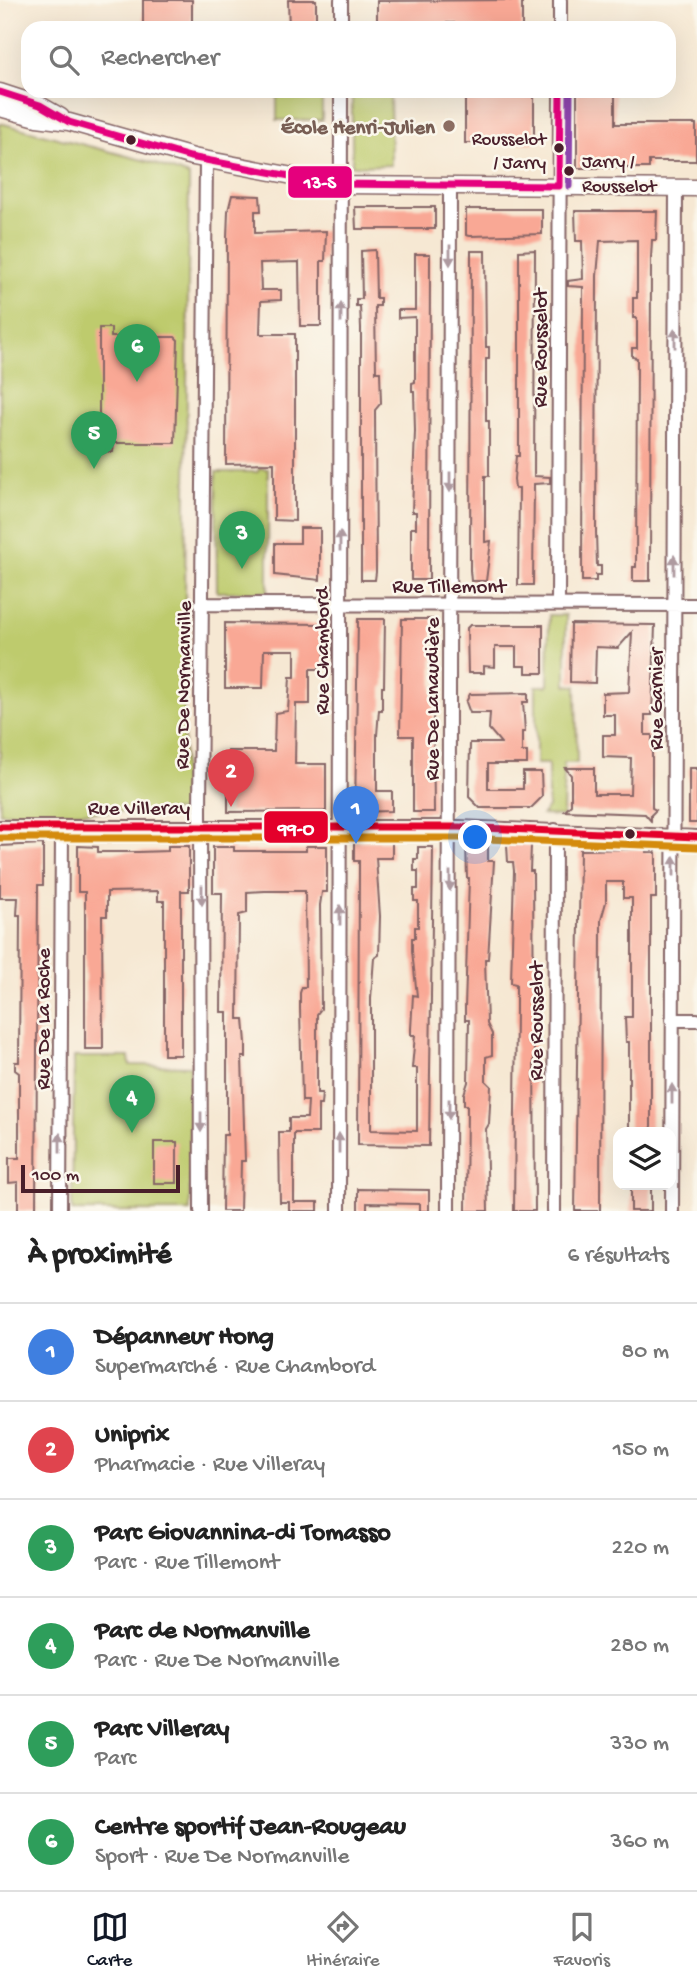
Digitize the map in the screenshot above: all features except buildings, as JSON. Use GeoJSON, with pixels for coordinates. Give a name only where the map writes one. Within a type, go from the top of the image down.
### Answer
{"type":"FeatureCollection","features":[{"type":"Feature","properties":{"kind":"main road"},"geometry":{"type":"LineString","coordinates":[[0,92],[40,105],[69,122]]}},
{"type":"Feature","properties":{"kind":"main road"},"geometry":{"type":"LineString","coordinates":[[0,108],[37,118],[69,122],[206,160],[340,185],[697,187]]}},
{"type":"Feature","properties":{"kind":"street"},"geometry":{"type":"LineString","coordinates":[[341,0],[341,21]]}},
{"type":"Feature","properties":{"kind":"street"},"geometry":{"type":"LineString","coordinates":[[560,0],[560,21]]}},
{"type":"Feature","properties":{"kind":"street","name":"Rue Chambord"},"geometry":{"type":"LineString","coordinates":[[339,1211],[341,98]]}},
{"type":"Feature","properties":{"kind":"street","name":"Rue Rousselot"},"geometry":{"type":"LineString","coordinates":[[558,604],[560,98]]}},
{"type":"Feature","properties":{"kind":"street","name":"Rue De Normanville"},"geometry":{"type":"LineString","coordinates":[[201,1211],[201,604],[206,160]]}},
{"type":"Feature","properties":{"kind":"street","name":"Rue De Lanaudière"},"geometry":{"type":"LineString","coordinates":[[448,1211],[450,186]]}},
{"type":"Feature","properties":{"kind":"street","name":"Rue Garnier"},"geometry":{"type":"LineString","coordinates":[[672,1211],[676,187]]}},
{"type":"Feature","properties":{"kind":"street","name":"Rue Tillemont"},"geometry":{"type":"LineString","coordinates":[[201,604],[697,605]]}},
{"type":"Feature","properties":{"kind":"street","name":"Rue Villeray"},"geometry":{"type":"LineString","coordinates":[[0,827],[450,827],[697,837]]}},
{"type":"Feature","properties":{"kind":"street","name":"Rue De La Roche"},"geometry":{"type":"LineString","coordinates":[[60,1211],[62,827]]}},
{"type":"Feature","properties":{"kind":"street","name":"Rue Rousselot"},"geometry":{"type":"LineString","coordinates":[[554,1211],[555,830]]}},
{"type":"Feature","properties":{"kind":"street"},"geometry":{"type":"LineString","coordinates":[[672,1020],[697,1020]]}},
{"type":"Feature","properties":{"kind":"green space"},"geometry":{"type":"Polygon","coordinates":[[[277,98],[322,98],[322,120],[277,120],[277,98]]]}},
{"type":"Feature","properties":{"kind":"green space"},"geometry":{"type":"Polygon","coordinates":[[[352,98],[390,98],[391,165],[352,166],[352,98]]]}},
{"type":"Feature","properties":{"kind":"green space"},"geometry":{"type":"Polygon","coordinates":[[[0,123],[150,162],[189,176],[183,811],[0,813],[0,123]]]}},
{"type":"Feature","properties":{"kind":"green space"},"geometry":{"type":"Polygon","coordinates":[[[259,468],[268,469],[268,592],[217,592],[216,472],[258,472],[259,468]]]}},
{"type":"Feature","properties":{"kind":"green space"},"geometry":{"type":"Polygon","coordinates":[[[549,615],[566,615],[566,685],[576,686],[577,763],[564,763],[563,816],[542,815],[548,807],[548,764],[536,764],[536,686],[548,686],[549,615]]]}},
{"type":"Feature","properties":{"kind":"green space"},"geometry":{"type":"Polygon","coordinates":[[[74,1057],[129,1057],[130,1065],[190,1066],[190,1211],[72,1211],[74,1057]]]}},
{"type":"Feature","properties":{"kind":"transit line","name":"13-S"},"geometry":{"type":"LineString","coordinates":[[0,92],[40,105],[69,122],[190,157],[332,184],[559,186],[560,98]]}},
{"type":"Feature","properties":{"kind":"transit line"},"geometry":{"type":"LineString","coordinates":[[569,186],[570,98]]}},
{"type":"Feature","properties":{"kind":"transit line","name":"99-O"},"geometry":{"type":"LineString","coordinates":[[0,827],[459,827],[697,837]]}},
{"type":"Feature","properties":{"kind":"transit line"},"geometry":{"type":"LineString","coordinates":[[0,838],[459,838],[697,847]]}},
{"type":"Feature","properties":{"kind":"place","name":"École Henri-Julien"},"geometry":{"type":"Point","coordinates":[449,126]}},
{"type":"Feature","properties":{"kind":"place","name":"Rousselot / Jarry"},"geometry":{"type":"Point","coordinates":[559,148]}},
{"type":"Feature","properties":{"kind":"place","name":"Jarry / Rousselot"},"geometry":{"type":"Point","coordinates":[569,171]}},
{"type":"Feature","properties":{"kind":"place","name":"Centre sportif Jean-Rougeau"},"geometry":{"type":"Point","coordinates":[137,382]}},
{"type":"Feature","properties":{"kind":"place","name":"Parc Villeray"},"geometry":{"type":"Point","coordinates":[94,469]}},
{"type":"Feature","properties":{"kind":"place","name":"Parc Giovannina-di Tomasso"},"geometry":{"type":"Point","coordinates":[242,569]}},
{"type":"Feature","properties":{"kind":"place","name":"Uniprix"},"geometry":{"type":"Point","coordinates":[231,807]}},
{"type":"Feature","properties":{"kind":"place","name":"Dépanneur Hong"},"geometry":{"type":"Point","coordinates":[356,844]}},
{"type":"Feature","properties":{"kind":"place","name":"Parc de Normanville"},"geometry":{"type":"Point","coordinates":[132,1133]}}]}
